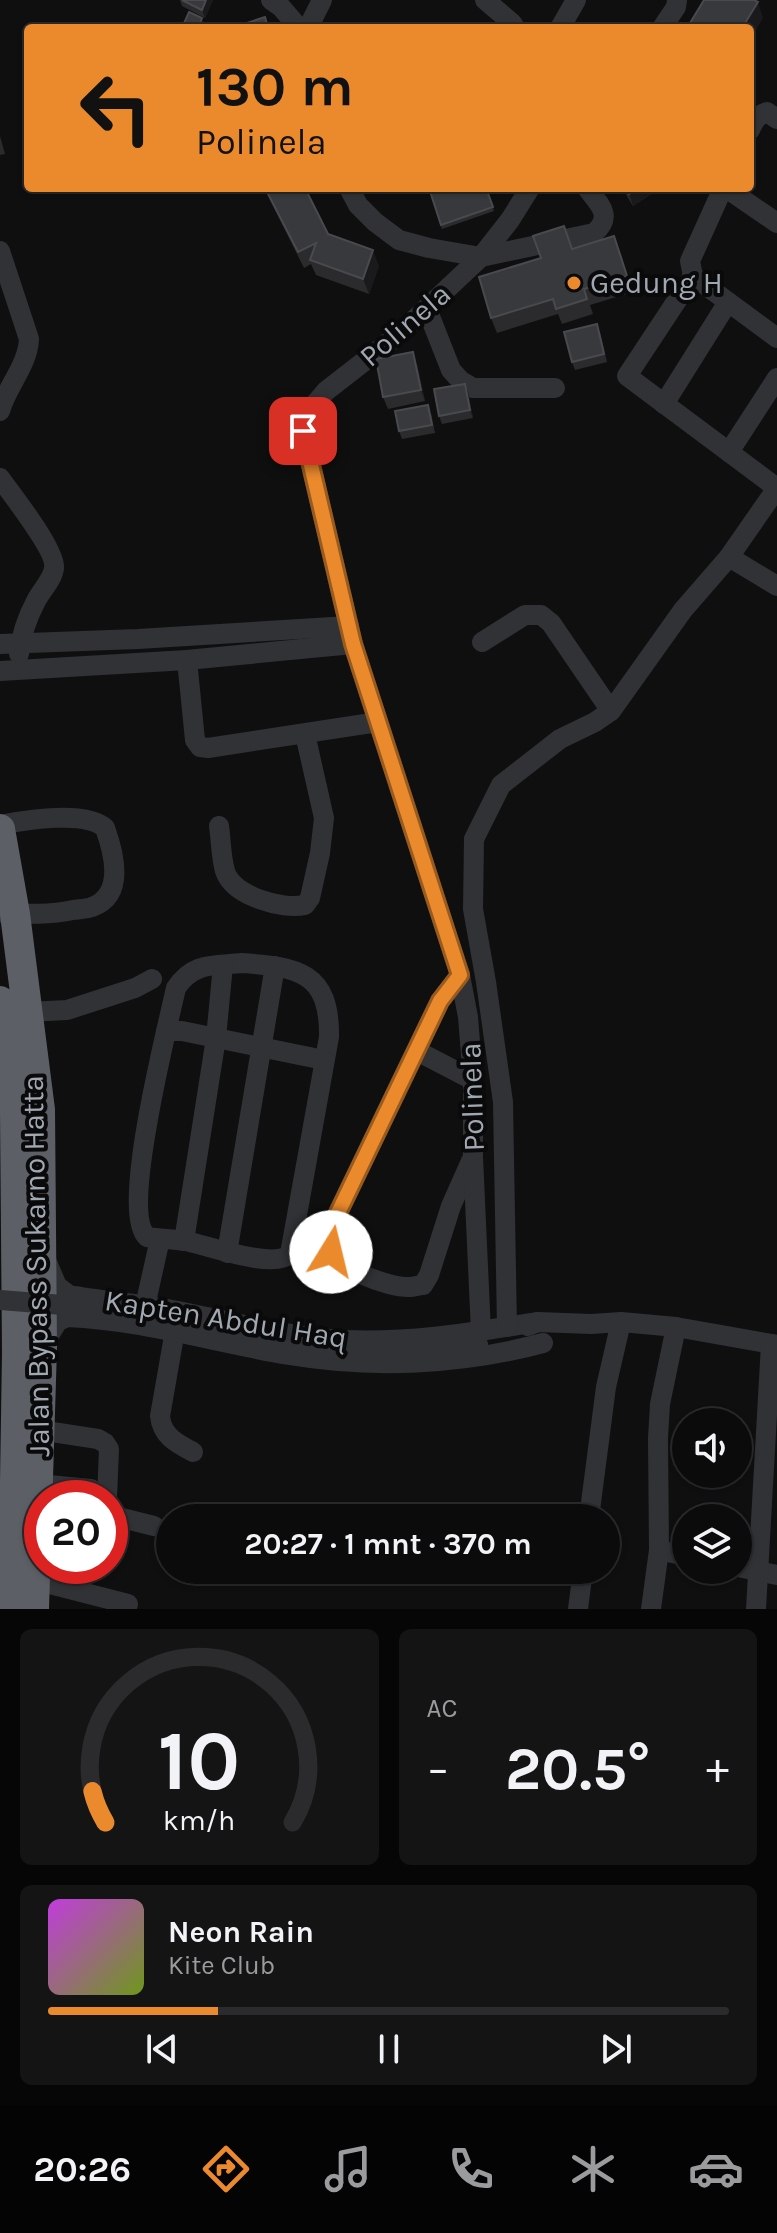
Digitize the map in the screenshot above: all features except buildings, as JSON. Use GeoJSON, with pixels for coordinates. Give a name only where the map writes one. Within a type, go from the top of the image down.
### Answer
{"type":"FeatureCollection","features":[{"type":"Feature","properties":{"kind":"highway","name":"Jalan Bypass Sukarno Hatta"},"geometry":{"type":"LineString","coordinates":[[0,827],[13,1006],[8,1114],[29,1245]]}},
{"type":"Feature","properties":{"kind":"highway","name":"Jalan Bypass Sukarno Hatta"},"geometry":{"type":"LineString","coordinates":[[13,1006],[40,1110],[29,1245],[29,1350],[18,1431],[23,1595]]}},
{"type":"Feature","properties":{"kind":"highway","name":"Jalan Bypass Sukarno Hatta"},"geometry":{"type":"LineString","coordinates":[[18,1431],[36,1480]]}},
{"type":"Feature","properties":{"kind":"street"},"geometry":{"type":"LineString","coordinates":[[271,0],[296,24]]}},
{"type":"Feature","properties":{"kind":"street"},"geometry":{"type":"LineString","coordinates":[[310,24],[322,0]]}},
{"type":"Feature","properties":{"kind":"street"},"geometry":{"type":"LineString","coordinates":[[485,0],[513,24]]}},
{"type":"Feature","properties":{"kind":"street"},"geometry":{"type":"LineString","coordinates":[[562,24],[576,0]]}},
{"type":"Feature","properties":{"kind":"street"},"geometry":{"type":"LineString","coordinates":[[665,24],[677,0]]}},
{"type":"Feature","properties":{"kind":"street"},"geometry":{"type":"LineString","coordinates":[[754,122],[761,113],[767,112],[777,119]]}},
{"type":"Feature","properties":{"kind":"street"},"geometry":{"type":"LineString","coordinates":[[351,192],[358,205],[399,240],[481,257],[594,233],[602,225],[604,216],[590,192]]}},
{"type":"Feature","properties":{"kind":"street","name":"Polinela"},"geometry":{"type":"LineString","coordinates":[[481,1339],[473,1080],[468,1017],[460,975],[351,635],[303,431],[308,412],[326,391],[398,335],[481,257],[528,192]]}},
{"type":"Feature","properties":{"kind":"street"},"geometry":{"type":"LineString","coordinates":[[722,192],[690,261],[693,276],[777,338]]}},
{"type":"Feature","properties":{"kind":"street"},"geometry":{"type":"LineString","coordinates":[[730,192],[777,223]]}},
{"type":"Feature","properties":{"kind":"street"},"geometry":{"type":"LineString","coordinates":[[0,251],[29,339],[28,351],[0,411]]}},
{"type":"Feature","properties":{"kind":"street"},"geometry":{"type":"LineString","coordinates":[[507,1327],[503,1102],[473,909],[474,839],[501,785],[560,739],[611,711],[683,610],[729,557],[777,488],[627,376],[693,276]]}},
{"type":"Feature","properties":{"kind":"street"},"geometry":{"type":"LineString","coordinates":[[664,404],[728,302]]}},
{"type":"Feature","properties":{"kind":"street"},"geometry":{"type":"LineString","coordinates":[[427,309],[451,370],[461,381],[473,388],[555,388]]}},
{"type":"Feature","properties":{"kind":"street"},"geometry":{"type":"LineString","coordinates":[[729,452],[777,378]]}},
{"type":"Feature","properties":{"kind":"street"},"geometry":{"type":"LineString","coordinates":[[0,478],[46,544],[54,561],[54,569],[10,643],[9,670],[187,660],[351,635]]}},
{"type":"Feature","properties":{"kind":"street"},"geometry":{"type":"LineString","coordinates":[[729,557],[777,586]]}},
{"type":"Feature","properties":{"kind":"street"},"geometry":{"type":"LineString","coordinates":[[482,642],[525,615],[541,615],[551,623],[611,711]]}},
{"type":"Feature","properties":{"kind":"street"},"geometry":{"type":"LineString","coordinates":[[10,643],[351,635]]}},
{"type":"Feature","properties":{"kind":"street"},"geometry":{"type":"LineString","coordinates":[[138,639],[138,663]]}},
{"type":"Feature","properties":{"kind":"street"},"geometry":{"type":"LineString","coordinates":[[187,660],[195,740],[200,747],[378,722]]}},
{"type":"Feature","properties":{"kind":"street"},"geometry":{"type":"LineString","coordinates":[[219,826],[225,871],[232,883],[268,902],[286,906],[305,905],[310,898],[320,853],[324,818],[305,734]]}},
{"type":"Feature","properties":{"kind":"street"},"geometry":{"type":"LineString","coordinates":[[0,827],[30,819],[89,819],[105,828],[113,855],[114,882],[106,898],[93,907],[51,914],[7,913]]}},
{"type":"Feature","properties":{"kind":"street"},"geometry":{"type":"LineString","coordinates":[[242,963],[275,966],[312,978],[321,989],[329,1019],[329,1037],[290,1254],[279,1260],[227,1253],[184,1241],[147,1237],[139,1225],[138,1189],[144,1137],[176,988],[185,975],[199,968],[242,963]]}},
{"type":"Feature","properties":{"kind":"street"},"geometry":{"type":"LineString","coordinates":[[184,1241],[216,1038],[223,965]]}},
{"type":"Feature","properties":{"kind":"street"},"geometry":{"type":"LineString","coordinates":[[227,1253],[275,966]]}},
{"type":"Feature","properties":{"kind":"street"},"geometry":{"type":"LineString","coordinates":[[460,975],[440,1001],[337,1215],[328,1241],[331,1252],[354,1271],[390,1285],[423,1285],[451,1206],[473,1157]]}},
{"type":"Feature","properties":{"kind":"street"},"geometry":{"type":"LineString","coordinates":[[13,1006],[67,1010],[135,988],[152,979]]}},
{"type":"Feature","properties":{"kind":"street"},"geometry":{"type":"LineString","coordinates":[[166,1031],[182,1031],[324,1060]]}},
{"type":"Feature","properties":{"kind":"street"},"geometry":{"type":"LineString","coordinates":[[417,1051],[473,1080]]}},
{"type":"Feature","properties":{"kind":"street"},"geometry":{"type":"LineString","coordinates":[[451,1206],[476,1215]]}},
{"type":"Feature","properties":{"kind":"street"},"geometry":{"type":"LineString","coordinates":[[145,1306],[160,1239]]}},
{"type":"Feature","properties":{"kind":"street"},"geometry":{"type":"LineString","coordinates":[[0,1277],[29,1245]]}},
{"type":"Feature","properties":{"kind":"street","name":"Kapten Abdul Haq"},"geometry":{"type":"LineString","coordinates":[[29,1245],[57,1286],[80,1307],[177,1322],[308,1337],[402,1340],[481,1339],[507,1327],[538,1322]]}},
{"type":"Feature","properties":{"kind":"street"},"geometry":{"type":"LineString","coordinates":[[0,1300],[100,1308],[343,1350],[406,1351],[481,1339],[538,1322],[621,1322],[676,1327],[774,1344],[756,1609]]}},
{"type":"Feature","properties":{"kind":"street","name":"Kapten Abdul Haq"},"geometry":{"type":"LineString","coordinates":[[29,1350],[58,1321],[80,1307],[145,1306],[177,1322],[290,1355],[359,1363],[425,1362],[513,1351],[543,1343]]}},
{"type":"Feature","properties":{"kind":"street"},"geometry":{"type":"LineString","coordinates":[[0,1320],[29,1350]]}},
{"type":"Feature","properties":{"kind":"street"},"geometry":{"type":"LineString","coordinates":[[177,1322],[160,1416],[161,1428],[173,1442],[193,1452]]}},
{"type":"Feature","properties":{"kind":"street"},"geometry":{"type":"LineString","coordinates":[[591,1504],[606,1387],[621,1322]]}},
{"type":"Feature","properties":{"kind":"street"},"geometry":{"type":"LineString","coordinates":[[481,1339],[543,1343],[591,1324]]}},
{"type":"Feature","properties":{"kind":"street"},"geometry":{"type":"LineString","coordinates":[[651,1609],[659,1550],[660,1404],[676,1327]]}},
{"type":"Feature","properties":{"kind":"street"},"geometry":{"type":"LineString","coordinates":[[358,1340],[352,1347],[359,1363]]}},
{"type":"Feature","properties":{"kind":"street"},"geometry":{"type":"LineString","coordinates":[[18,1431],[98,1439],[105,1443],[109,1449],[102,1480]]}},
{"type":"Feature","properties":{"kind":"street"},"geometry":{"type":"LineString","coordinates":[[128,1520],[154,1526]]}},
{"type":"Feature","properties":{"kind":"street"},"geometry":{"type":"LineString","coordinates":[[659,1550],[672,1553]]}},
{"type":"Feature","properties":{"kind":"street"},"geometry":{"type":"LineString","coordinates":[[578,1609],[581,1584]]}},
{"type":"Feature","properties":{"kind":"street"},"geometry":{"type":"LineString","coordinates":[[23,1595],[128,1604]]}},
{"type":"Feature","properties":{"kind":"place","name":"Gedung H"},"geometry":{"type":"Point","coordinates":[574,283]}},
{"type":"Feature","properties":{"kind":"route"},"geometry":{"type":"LineString","coordinates":[[303,431],[353,644],[460,975],[440,1001],[337,1215],[328,1241],[331,1252]]}}]}
